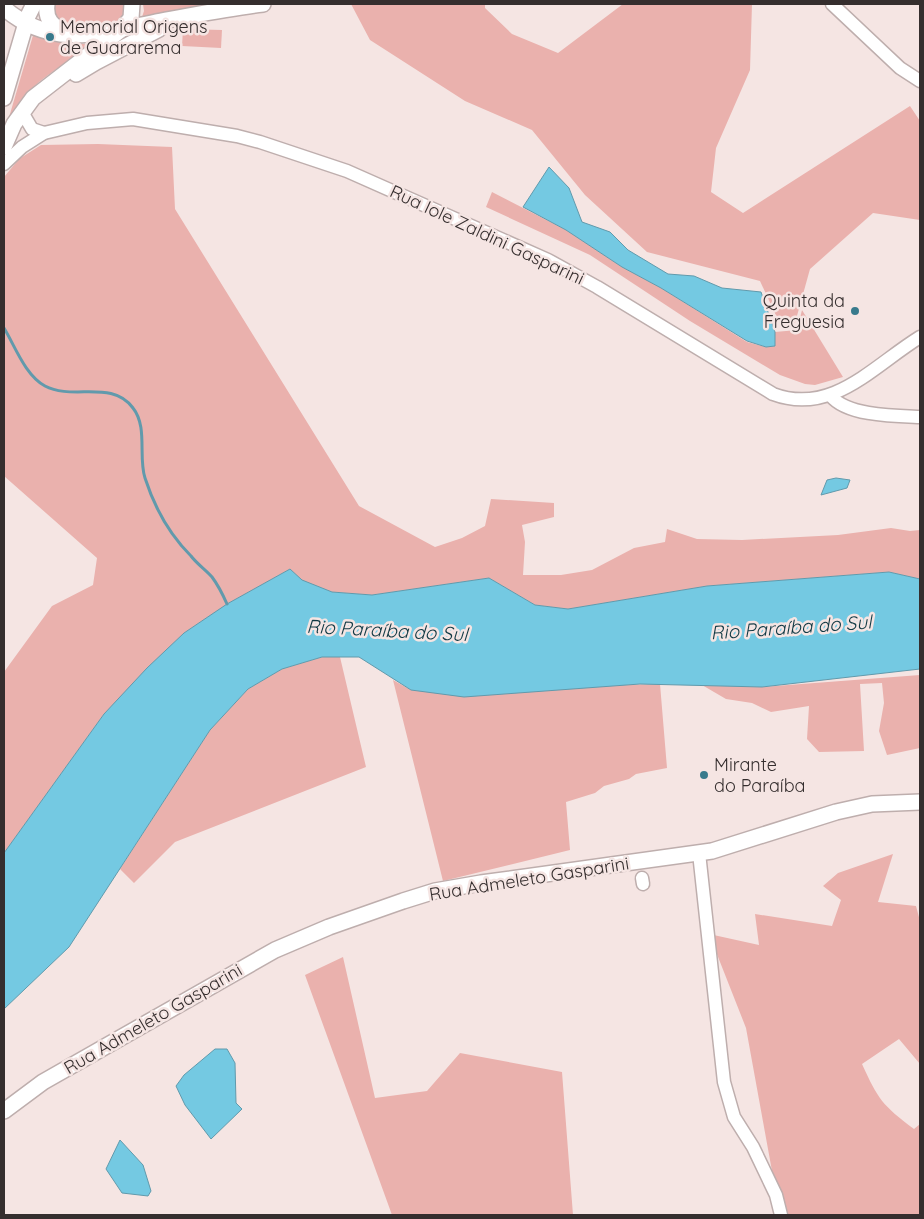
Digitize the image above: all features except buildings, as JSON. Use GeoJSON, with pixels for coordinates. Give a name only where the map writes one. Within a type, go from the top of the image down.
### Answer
{"type":"FeatureCollection","features":[{"type":"Feature","properties":{"kind":"main road"},"geometry":{"type":"LineString","coordinates":[[4,97],[26,23],[34,4]]}},
{"type":"Feature","properties":{"kind":"main road"},"geometry":{"type":"LineString","coordinates":[[47,4],[46,14],[49,21],[60,29],[77,35]]}},
{"type":"Feature","properties":{"kind":"main road"},"geometry":{"type":"LineString","coordinates":[[4,147],[22,112],[33,98],[118,31],[131,18],[132,4]]}},
{"type":"Feature","properties":{"kind":"main road"},"geometry":{"type":"LineString","coordinates":[[4,8],[34,28],[53,33],[96,35],[187,16],[263,4]]}},
{"type":"Feature","properties":{"kind":"main road"},"geometry":{"type":"LineString","coordinates":[[22,112],[96,62],[187,16]]}},
{"type":"Feature","properties":{"kind":"main road"},"geometry":{"type":"LineString","coordinates":[[4,63],[6,78],[4,97]]}},
{"type":"Feature","properties":{"kind":"main road","name":"Rua Admeleto Gasparini"},"geometry":{"type":"LineString","coordinates":[[4,1111],[43,1082],[275,950],[329,927],[435,891],[699,853],[771,834],[836,812],[872,804],[920,802]]}},
{"type":"Feature","properties":{"kind":"street"},"geometry":{"type":"LineString","coordinates":[[832,4],[900,68],[920,81]]}},
{"type":"Feature","properties":{"kind":"street"},"geometry":{"type":"LineString","coordinates":[[22,112],[32,129],[44,133]]}},
{"type":"Feature","properties":{"kind":"street","name":"Rua Iole Zaldini Gasparini"},"geometry":{"type":"LineString","coordinates":[[4,164],[22,147],[44,133],[87,123],[133,119],[237,136],[284,150],[347,171],[548,260],[598,287],[773,394],[788,400],[809,400],[831,396],[920,337]]}},
{"type":"Feature","properties":{"kind":"street"},"geometry":{"type":"LineString","coordinates":[[831,396],[835,401],[856,410],[876,414],[920,417]]}},
{"type":"Feature","properties":{"kind":"street"},"geometry":{"type":"LineString","coordinates":[[699,853],[724,1082],[734,1117],[753,1148],[776,1195],[781,1215]]}},
{"type":"Feature","properties":{"kind":"shaded area"},"geometry":{"type":"Polygon","coordinates":[[[53,4],[124,4],[125,13],[121,20],[113,24],[91,27],[70,26],[61,24],[53,17],[53,4]]]}},
{"type":"Feature","properties":{"kind":"shaded area"},"geometry":{"type":"Polygon","coordinates":[[[143,4],[216,4],[140,23],[144,11],[143,4]]]}},
{"type":"Feature","properties":{"kind":"shaded area"},"geometry":{"type":"Polygon","coordinates":[[[351,4],[485,4],[485,8],[512,34],[558,53],[623,4],[752,4],[750,70],[716,148],[711,192],[743,213],[910,106],[920,121],[920,220],[873,213],[810,269],[795,323],[779,322],[760,281],[647,252],[585,195],[532,130],[465,101],[370,40],[351,4]]]}},
{"type":"Feature","properties":{"kind":"shaded area"},"geometry":{"type":"Polygon","coordinates":[[[183,29],[222,30],[221,48],[182,46],[183,29]]]}},
{"type":"Feature","properties":{"kind":"shaded area"},"geometry":{"type":"Polygon","coordinates":[[[34,32],[66,42],[93,45],[52,72],[33,88],[15,109],[5,131],[34,32]]]}},
{"type":"Feature","properties":{"kind":"shaded area"},"geometry":{"type":"Polygon","coordinates":[[[98,144],[172,147],[175,209],[359,506],[435,547],[462,538],[485,526],[491,499],[554,503],[554,517],[522,525],[525,542],[523,575],[561,575],[592,570],[634,548],[665,542],[667,529],[697,539],[742,540],[838,535],[891,528],[910,531],[920,530],[920,579],[889,572],[707,586],[568,609],[535,605],[489,578],[372,595],[332,592],[301,580],[290,569],[228,604],[184,633],[104,714],[4,853],[4,672],[52,606],[93,585],[97,558],[4,476],[4,177],[19,159],[41,145],[98,144]]]}},
{"type":"Feature","properties":{"kind":"shaded area"},"geometry":{"type":"Polygon","coordinates":[[[492,192],[566,230],[622,267],[661,288],[747,342],[766,347],[775,346],[775,332],[797,330],[802,310],[843,377],[815,385],[805,384],[780,375],[690,321],[590,255],[486,207],[492,192]]]}},
{"type":"Feature","properties":{"kind":"shaded area"},"geometry":{"type":"Polygon","coordinates":[[[322,657],[340,657],[366,767],[175,842],[134,883],[120,869],[210,730],[248,689],[282,669],[322,657]]]}},
{"type":"Feature","properties":{"kind":"shaded area"},"geometry":{"type":"Polygon","coordinates":[[[920,675],[920,748],[887,755],[879,731],[884,703],[882,683],[860,684],[864,751],[819,752],[807,739],[809,706],[771,712],[752,703],[726,699],[702,685],[762,687],[920,675]]]}},
{"type":"Feature","properties":{"kind":"shaded area"},"geometry":{"type":"Polygon","coordinates":[[[393,680],[411,690],[660,684],[667,768],[636,774],[629,779],[604,786],[595,793],[566,802],[570,850],[443,881],[393,680]]]}},
{"type":"Feature","properties":{"kind":"shaded area"},"geometry":{"type":"Polygon","coordinates":[[[893,854],[878,902],[916,906],[920,921],[920,1064],[899,1039],[862,1064],[872,1086],[882,1101],[914,1129],[920,1124],[920,1215],[780,1215],[746,1028],[709,934],[759,945],[755,914],[832,926],[841,900],[823,886],[838,873],[893,854]]]}},
{"type":"Feature","properties":{"kind":"shaded area"},"geometry":{"type":"Polygon","coordinates":[[[343,957],[375,1098],[427,1091],[460,1053],[562,1072],[573,1215],[392,1215],[305,975],[343,957]]]}},
{"type":"Feature","properties":{"kind":"water"},"geometry":{"type":"Polygon","coordinates":[[[549,167],[569,188],[582,222],[610,232],[628,250],[668,274],[694,276],[722,288],[761,292],[775,332],[775,346],[766,347],[747,341],[661,288],[622,267],[566,230],[523,207],[549,167]]]}},
{"type":"Feature","properties":{"kind":"water"},"geometry":{"type":"Polygon","coordinates":[[[836,478],[850,480],[847,488],[821,495],[827,480],[836,478]]]}},
{"type":"Feature","properties":{"kind":"water","name":"Rio Paraíba do Sul"},"geometry":{"type":"Polygon","coordinates":[[[290,569],[302,580],[332,592],[372,595],[489,578],[535,605],[568,609],[707,586],[889,572],[920,579],[920,669],[762,687],[640,684],[464,697],[411,690],[359,657],[322,657],[282,669],[248,689],[210,730],[69,947],[4,1009],[4,853],[104,714],[147,668],[184,633],[227,604],[290,569]]]}},
{"type":"Feature","properties":{"kind":"water"},"geometry":{"type":"Polygon","coordinates":[[[215,1049],[227,1049],[235,1063],[236,1103],[242,1109],[211,1139],[185,1105],[176,1086],[184,1075],[215,1049]]]}},
{"type":"Feature","properties":{"kind":"water"},"geometry":{"type":"Polygon","coordinates":[[[120,1140],[143,1165],[151,1191],[148,1196],[122,1193],[106,1169],[120,1140]]]}},
{"type":"Feature","properties":{"kind":"waterway"},"geometry":{"type":"LineString","coordinates":[[4,328],[26,368],[45,386],[68,392],[103,392],[114,394],[124,399],[133,408],[138,416],[142,433],[143,470],[153,499],[176,539],[212,577],[227,604]]}},
{"type":"Feature","properties":{"kind":"place","name":"Memorial Origens de Guararema"},"geometry":{"type":"Point","coordinates":[50,37]}},
{"type":"Feature","properties":{"kind":"place","name":"Quinta da Freguesia"},"geometry":{"type":"Point","coordinates":[855,311]}},
{"type":"Feature","properties":{"kind":"place","name":"Mirante do Paraíba"},"geometry":{"type":"Point","coordinates":[704,775]}}]}
